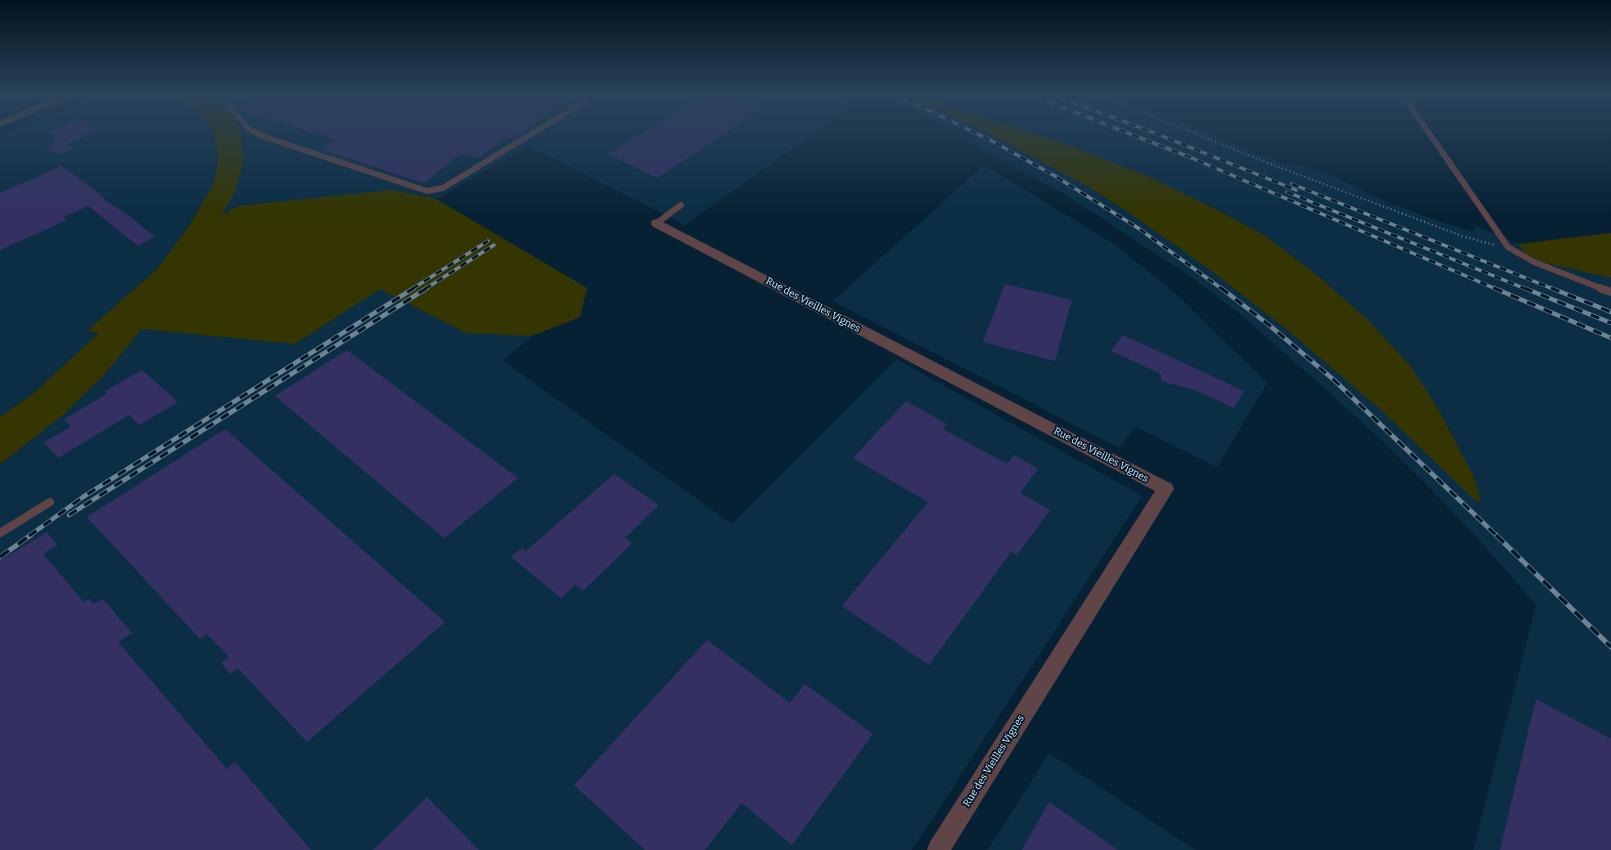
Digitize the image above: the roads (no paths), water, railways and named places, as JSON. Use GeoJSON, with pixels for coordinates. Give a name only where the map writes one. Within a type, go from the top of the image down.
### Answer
{"type":"FeatureCollection","features":[{"type":"Feature","properties":{"kind":"street","name":"Rue des Vieilles Vignes"},"geometry":{"type":"LineString","coordinates":[[656,223],[1166,489],[938,850]]}},
{"type":"Feature","properties":{"kind":"lane"},"geometry":{"type":"LineString","coordinates":[[258,134],[427,191],[443,188],[532,134]]}},
{"type":"Feature","properties":{"kind":"lane"},"geometry":{"type":"LineString","coordinates":[[1429,134],[1508,247],[1534,262],[1611,292]]}},
{"type":"Feature","properties":{"kind":"lane"},"geometry":{"type":"LineString","coordinates":[[656,223],[681,205]]}},
{"type":"Feature","properties":{"kind":"lane"},"geometry":{"type":"LineString","coordinates":[[0,533],[50,502]]}},
{"type":"Feature","properties":{"kind":"railway"},"geometry":{"type":"LineString","coordinates":[[977,134],[1055,176],[1138,228],[1222,289]]}},
{"type":"Feature","properties":{"kind":"railway"},"geometry":{"type":"LineString","coordinates":[[1130,134],[1192,158],[1496,289]]}},
{"type":"Feature","properties":{"kind":"railway"},"geometry":{"type":"LineString","coordinates":[[1156,134],[1296,190]]}},
{"type":"Feature","properties":{"kind":"railway"},"geometry":{"type":"LineString","coordinates":[[1292,184],[1553,289]]}},
{"type":"Feature","properties":{"kind":"railway"},"geometry":{"type":"LineString","coordinates":[[1287,192],[1526,289]]}},
{"type":"Feature","properties":{"kind":"railway"},"geometry":{"type":"LineString","coordinates":[[412,289],[488,241]]}},
{"type":"Feature","properties":{"kind":"railway"},"geometry":{"type":"LineString","coordinates":[[425,289],[494,245]]}},
{"type":"Feature","properties":{"kind":"railway"},"geometry":{"type":"LineString","coordinates":[[29,536],[83,497],[414,288]]}},
{"type":"Feature","properties":{"kind":"railway"},"geometry":{"type":"LineString","coordinates":[[69,515],[427,288]]}},
{"type":"Feature","properties":{"kind":"railway"},"geometry":{"type":"LineString","coordinates":[[1221,288],[1269,325],[1334,380],[1497,536]]}},
{"type":"Feature","properties":{"kind":"railway"},"geometry":{"type":"LineString","coordinates":[[1494,288],[1611,338]]}},
{"type":"Feature","properties":{"kind":"railway"},"geometry":{"type":"LineString","coordinates":[[1524,288],[1611,323]]}},
{"type":"Feature","properties":{"kind":"railway"},"geometry":{"type":"LineString","coordinates":[[1551,288],[1611,312]]}},
{"type":"Feature","properties":{"kind":"railway"},"geometry":{"type":"LineString","coordinates":[[0,557],[31,535]]}},
{"type":"Feature","properties":{"kind":"railway"},"geometry":{"type":"LineString","coordinates":[[1496,535],[1611,647]]}}]}
